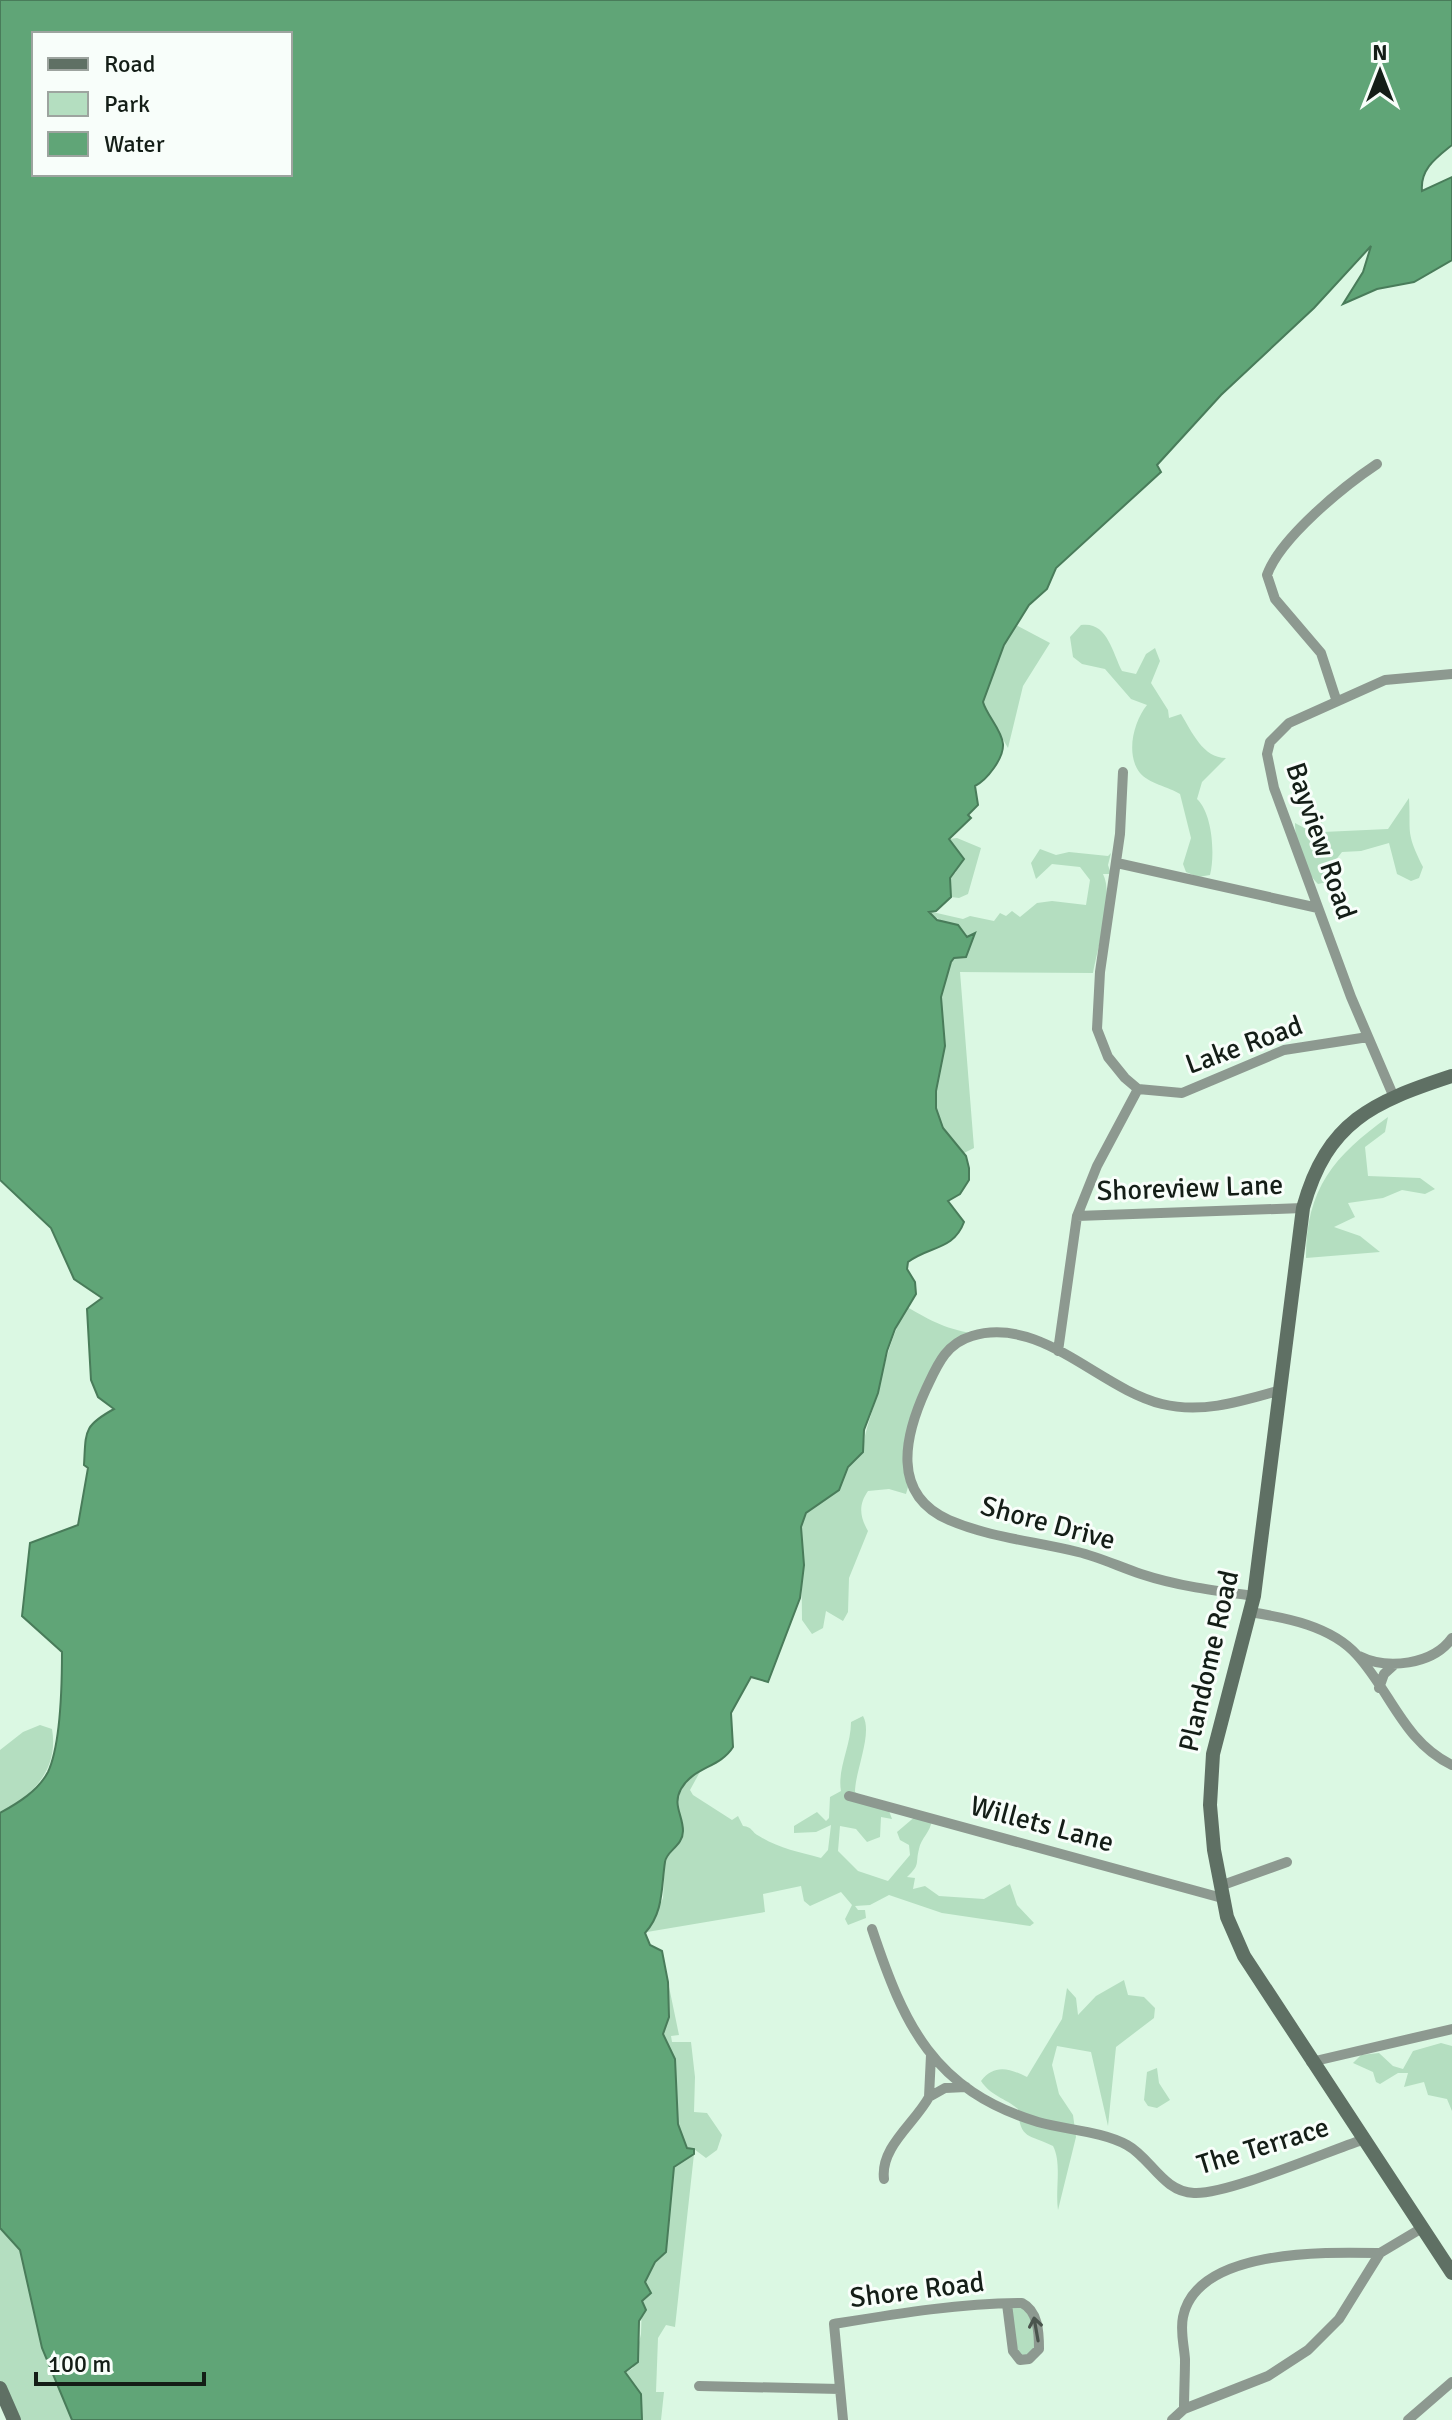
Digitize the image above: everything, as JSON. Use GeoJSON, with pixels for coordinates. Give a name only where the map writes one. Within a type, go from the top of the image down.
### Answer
{"type":"FeatureCollection","features":[{"type":"Feature","properties":{"kind":"main road","name":"Plandome Road"},"geometry":{"type":"LineString","coordinates":[[1452,1076],[1393,1095],[1360,1116],[1336,1139],[1317,1168],[1303,1208],[1254,1596],[1217,1733],[1211,1775],[1210,1819],[1221,1892],[1237,1943],[1311,2062],[1452,2273]]}},
{"type":"Feature","properties":{"kind":"main road"},"geometry":{"type":"LineString","coordinates":[[0,2388],[14,2420]]}},
{"type":"Feature","properties":{"kind":"street"},"geometry":{"type":"LineString","coordinates":[[1336,699],[1321,653],[1275,599],[1267,575],[1281,551],[1342,489],[1377,464]]}},
{"type":"Feature","properties":{"kind":"street","name":"Bayview Road"},"geometry":{"type":"LineString","coordinates":[[1393,1095],[1318,908],[1274,788],[1267,754],[1279,731],[1336,699],[1385,680],[1452,674]]}},
{"type":"Feature","properties":{"kind":"street"},"geometry":{"type":"LineString","coordinates":[[1058,1351],[1077,1216],[1097,1166],[1138,1089],[1108,1057],[1097,1029],[1100,972],[1117,863],[1123,772]]}},
{"type":"Feature","properties":{"kind":"street"},"geometry":{"type":"LineString","coordinates":[[1117,863],[1318,908]]}},
{"type":"Feature","properties":{"kind":"street","name":"Lake Road"},"geometry":{"type":"LineString","coordinates":[[1138,1089],[1165,1093],[1196,1090],[1284,1050],[1368,1037]]}},
{"type":"Feature","properties":{"kind":"street","name":"Shoreview Lane"},"geometry":{"type":"LineString","coordinates":[[1077,1216],[1303,1208]]}},
{"type":"Feature","properties":{"kind":"street","name":"Shore Drive"},"geometry":{"type":"LineString","coordinates":[[1254,1596],[1179,1585],[1083,1553],[976,1532],[943,1518],[920,1496],[906,1467],[906,1445],[921,1401],[948,1349],[968,1337],[994,1333],[1028,1339],[1058,1351],[1137,1396],[1162,1404],[1214,1407],[1281,1390]]}},
{"type":"Feature","properties":{"kind":"street"},"geometry":{"type":"LineString","coordinates":[[1250,1612],[1328,1633],[1358,1656],[1401,1722],[1421,1744],[1452,1765]]}},
{"type":"Feature","properties":{"kind":"street"},"geometry":{"type":"LineString","coordinates":[[1358,1656],[1395,1664],[1436,1654],[1452,1638]]}},
{"type":"Feature","properties":{"kind":"street"},"geometry":{"type":"LineString","coordinates":[[1379,1688],[1384,1674],[1395,1664]]}},
{"type":"Feature","properties":{"kind":"street","name":"Willets Lane"},"geometry":{"type":"LineString","coordinates":[[849,1796],[1221,1892]]}},
{"type":"Feature","properties":{"kind":"street"},"geometry":{"type":"LineString","coordinates":[[1221,1892],[1287,1862]]}},
{"type":"Feature","properties":{"kind":"street","name":"The Terrace"},"geometry":{"type":"LineString","coordinates":[[872,1929],[895,1998],[931,2055],[966,2087],[1021,2116],[1126,2144],[1167,2183],[1190,2193],[1225,2187],[1362,2140]]}},
{"type":"Feature","properties":{"kind":"street"},"geometry":{"type":"LineString","coordinates":[[1311,2062],[1452,2029]]}},
{"type":"Feature","properties":{"kind":"street"},"geometry":{"type":"LineString","coordinates":[[884,2179],[889,2152],[915,2121],[929,2097],[931,2055]]}},
{"type":"Feature","properties":{"kind":"street"},"geometry":{"type":"LineString","coordinates":[[929,2097],[945,2088],[966,2087]]}},
{"type":"Feature","properties":{"kind":"street"},"geometry":{"type":"LineString","coordinates":[[1172,2420],[1184,2409],[1268,2376],[1308,2350],[1339,2319],[1380,2253],[1422,2228]]}},
{"type":"Feature","properties":{"kind":"street"},"geometry":{"type":"LineString","coordinates":[[1436,2250],[1452,2255]]}},
{"type":"Feature","properties":{"kind":"street"},"geometry":{"type":"LineString","coordinates":[[1184,2409],[1182,2317],[1189,2300],[1201,2286],[1242,2266],[1287,2254],[1380,2253]]}},
{"type":"Feature","properties":{"kind":"street","name":"Shore Road"},"geometry":{"type":"LineString","coordinates":[[843,2420],[834,2324],[1007,2304],[1025,2304],[1033,2312],[1039,2346],[1029,2359],[1020,2360],[1014,2353],[1007,2304]]}},
{"type":"Feature","properties":{"kind":"street"},"geometry":{"type":"LineString","coordinates":[[1408,2420],[1452,2382]]}},
{"type":"Feature","properties":{"kind":"street"},"geometry":{"type":"LineString","coordinates":[[699,2386],[840,2389]]}},
{"type":"Feature","properties":{"kind":"green space"},"geometry":{"type":"Polygon","coordinates":[[[1016,625],[1050,643],[1023,686],[1008,748],[982,703],[1004,645],[1016,625]]]}},
{"type":"Feature","properties":{"kind":"green space"},"geometry":{"type":"Polygon","coordinates":[[[1081,625],[1090,625],[1103,633],[1122,671],[1136,674],[1146,654],[1155,648],[1160,661],[1151,683],[1168,710],[1169,718],[1181,714],[1205,749],[1226,758],[1202,782],[1197,799],[1206,815],[1211,836],[1210,875],[1198,877],[1186,872],[1183,864],[1191,838],[1180,794],[1148,780],[1135,765],[1133,738],[1138,720],[1147,705],[1131,699],[1105,669],[1082,664],[1073,657],[1070,637],[1081,625]]]}},
{"type":"Feature","properties":{"kind":"green space"},"geometry":{"type":"Polygon","coordinates":[[[1409,798],[1411,839],[1423,867],[1419,878],[1411,881],[1397,874],[1389,843],[1361,851],[1342,852],[1331,866],[1327,882],[1318,884],[1301,856],[1295,823],[1310,831],[1322,822],[1323,832],[1388,829],[1409,798]]]}},
{"type":"Feature","properties":{"kind":"green space"},"geometry":{"type":"Polygon","coordinates":[[[957,838],[981,848],[968,894],[959,898],[951,897],[949,878],[956,872],[959,852],[949,839],[957,838]]]}},
{"type":"Feature","properties":{"kind":"green space"},"geometry":{"type":"Polygon","coordinates":[[[1040,849],[1056,855],[1069,852],[1108,856],[1111,853],[1108,865],[1111,874],[1103,874],[1106,907],[1093,973],[960,972],[974,1148],[964,1153],[943,1128],[936,1108],[936,1091],[945,1046],[941,997],[950,963],[953,958],[966,957],[974,935],[967,937],[928,911],[963,919],[970,916],[994,921],[1000,913],[1006,916],[1012,911],[1020,917],[1037,903],[1052,901],[1086,905],[1090,880],[1080,867],[1052,864],[1036,879],[1031,863],[1040,849]]]}},
{"type":"Feature","properties":{"kind":"green space"},"geometry":{"type":"Polygon","coordinates":[[[1388,1117],[1385,1132],[1365,1147],[1368,1176],[1420,1178],[1435,1189],[1425,1194],[1402,1190],[1383,1198],[1348,1203],[1355,1217],[1334,1227],[1360,1236],[1380,1252],[1306,1258],[1311,1212],[1327,1176],[1352,1146],[1388,1117]]]}},
{"type":"Feature","properties":{"kind":"green space"},"geometry":{"type":"Polygon","coordinates":[[[907,1307],[940,1324],[977,1334],[948,1350],[906,1445],[913,1486],[908,1487],[906,1494],[889,1489],[868,1491],[865,1496],[861,1511],[868,1531],[849,1578],[848,1612],[843,1621],[826,1611],[823,1628],[812,1634],[802,1620],[801,1527],[806,1513],[832,1495],[848,1467],[863,1452],[886,1358],[907,1307]]]}},
{"type":"Feature","properties":{"kind":"green space"},"geometry":{"type":"Polygon","coordinates":[[[863,1716],[866,1723],[865,1742],[855,1792],[889,1811],[892,1819],[881,1817],[880,1837],[867,1842],[856,1829],[840,1826],[838,1851],[858,1871],[888,1881],[910,1855],[909,1845],[900,1840],[897,1832],[917,1815],[932,1819],[920,1845],[916,1866],[907,1877],[915,1878],[913,1889],[925,1886],[939,1896],[984,1899],[1010,1884],[1017,1905],[1034,1923],[1030,1926],[942,1913],[889,1895],[870,1905],[855,1906],[858,1910],[865,1910],[866,1918],[848,1925],[845,1919],[852,1905],[841,1892],[810,1906],[804,1901],[801,1886],[763,1894],[765,1912],[647,1932],[663,1898],[665,1859],[679,1839],[676,1801],[688,1778],[701,1770],[690,1790],[693,1795],[732,1820],[738,1816],[743,1826],[766,1840],[821,1858],[828,1850],[831,1825],[816,1832],[794,1833],[794,1826],[817,1812],[826,1821],[829,1818],[830,1797],[841,1791],[841,1774],[851,1722],[863,1716]]]}},
{"type":"Feature","properties":{"kind":"green space"},"geometry":{"type":"Polygon","coordinates":[[[40,1725],[52,1729],[53,1743],[47,1769],[33,1789],[0,1813],[0,1750],[23,1732],[40,1725]]]}},
{"type":"Feature","properties":{"kind":"green space"},"geometry":{"type":"Polygon","coordinates":[[[1124,1980],[1128,1995],[1144,1997],[1155,2008],[1154,2018],[1116,2047],[1108,2126],[1091,2052],[1057,2046],[1052,2065],[1059,2094],[1073,2115],[1076,2137],[1058,2210],[1057,2160],[1053,2146],[1027,2135],[1021,2126],[1018,2109],[981,2081],[991,2072],[1002,2069],[1027,2077],[1062,2019],[1067,1988],[1076,1998],[1078,2015],[1096,1996],[1124,1980]]]}},
{"type":"Feature","properties":{"kind":"green space"},"geometry":{"type":"Polygon","coordinates":[[[668,1982],[679,2035],[671,2036],[672,2042],[691,2042],[695,2077],[694,2112],[707,2113],[722,2135],[717,2150],[706,2158],[687,2148],[678,2124],[674,2056],[663,2034],[669,2017],[668,1982]]]}},
{"type":"Feature","properties":{"kind":"green space"},"geometry":{"type":"Polygon","coordinates":[[[1441,2043],[1452,2046],[1452,2111],[1447,2099],[1428,2095],[1424,2082],[1404,2087],[1408,2073],[1398,2073],[1380,2084],[1376,2082],[1373,2072],[1353,2063],[1361,2055],[1379,2053],[1393,2066],[1403,2069],[1413,2051],[1441,2043]]]}},
{"type":"Feature","properties":{"kind":"green space"},"geometry":{"type":"Polygon","coordinates":[[[1157,2068],[1159,2083],[1170,2100],[1157,2108],[1148,2106],[1144,2100],[1147,2072],[1157,2068]]]}},
{"type":"Feature","properties":{"kind":"green space"},"geometry":{"type":"Polygon","coordinates":[[[694,2154],[675,2327],[666,2325],[658,2338],[656,2392],[664,2392],[661,2420],[642,2420],[641,2394],[625,2373],[633,2368],[641,2334],[642,2301],[649,2288],[645,2282],[655,2262],[674,2167],[694,2154]]]}},
{"type":"Feature","properties":{"kind":"green space"},"geometry":{"type":"Polygon","coordinates":[[[0,2228],[20,2250],[42,2348],[72,2420],[14,2420],[0,2388],[0,2228]]]}},
{"type":"Feature","properties":{"kind":"green space"},"geometry":{"type":"Polygon","coordinates":[[[1007,2304],[1028,2306],[1039,2346],[1020,2360],[1007,2304]]]}},
{"type":"Feature","properties":{"kind":"water"},"geometry":{"type":"Polygon","coordinates":[[[0,0],[1452,0],[1452,145],[1426,170],[1422,191],[1452,177],[1452,260],[1414,282],[1377,289],[1343,304],[1363,272],[1371,246],[1314,308],[1221,395],[1157,465],[1161,472],[1056,568],[1047,589],[1029,605],[1004,645],[983,702],[1000,734],[1003,750],[994,768],[975,786],[978,805],[968,815],[971,818],[949,839],[964,859],[950,878],[951,897],[936,911],[929,912],[937,920],[958,925],[967,937],[975,933],[966,957],[954,958],[951,962],[941,997],[945,1046],[936,1091],[936,1108],[943,1128],[966,1156],[969,1168],[969,1180],[960,1194],[948,1201],[964,1222],[960,1231],[947,1243],[908,1262],[907,1269],[915,1282],[916,1294],[895,1329],[887,1351],[878,1393],[864,1430],[863,1452],[848,1467],[839,1490],[806,1513],[801,1527],[804,1565],[800,1598],[768,1682],[751,1677],[731,1713],[733,1747],[721,1759],[692,1776],[681,1789],[678,1800],[682,1836],[666,1858],[659,1908],[645,1933],[650,1945],[662,1951],[668,1982],[669,2017],[663,2034],[675,2059],[678,2124],[687,2148],[694,2149],[694,2154],[674,2167],[666,2252],[655,2262],[645,2282],[651,2293],[642,2301],[646,2310],[639,2321],[638,2362],[625,2372],[641,2394],[642,2420],[72,2420],[42,2348],[20,2250],[0,2228],[0,1813],[27,1796],[48,1772],[58,1730],[61,1697],[62,1652],[22,1616],[30,1543],[78,1525],[88,1468],[84,1465],[86,1437],[91,1425],[114,1409],[98,1397],[91,1380],[87,1309],[102,1298],[74,1279],[51,1228],[0,1180],[0,0]]]}}]}
